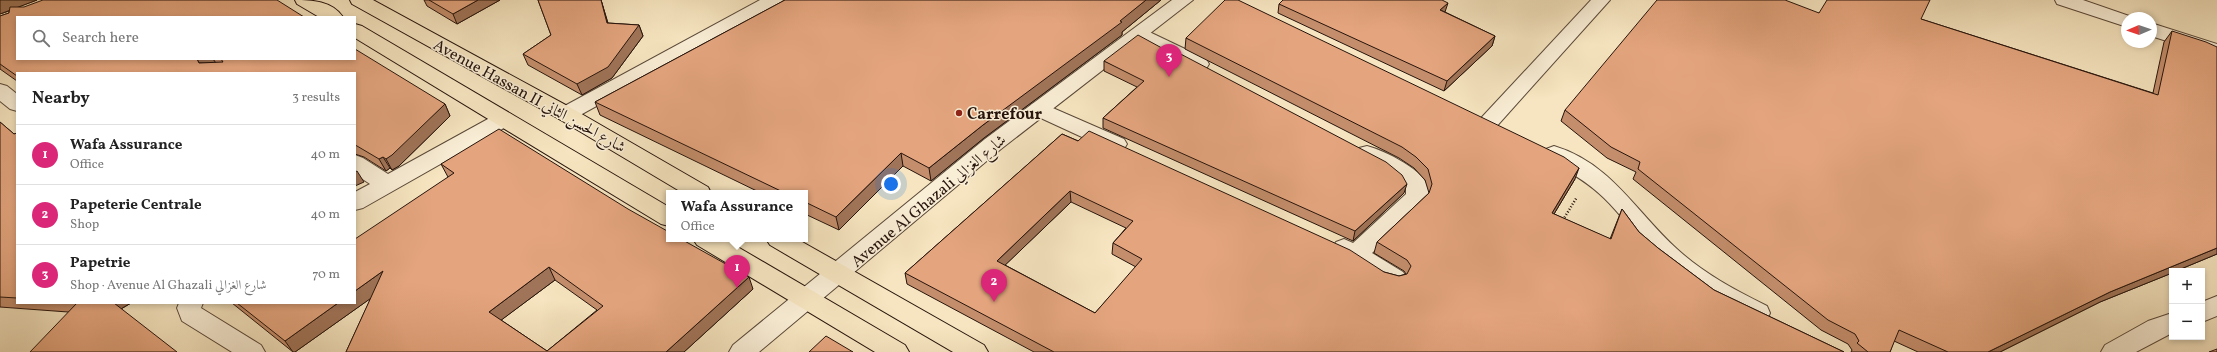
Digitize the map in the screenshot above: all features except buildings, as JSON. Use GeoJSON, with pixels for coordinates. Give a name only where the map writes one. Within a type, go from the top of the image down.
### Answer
{"type":"FeatureCollection","features":[{"type":"Feature","properties":{"kind":"main road"},"geometry":{"type":"LineString","coordinates":[[304,0],[331,16]]}},
{"type":"Feature","properties":{"kind":"main road","name":"Avenue Hassan II شارع الحسن الثاني"},"geometry":{"type":"LineString","coordinates":[[359,0],[566,114],[695,190]]}},
{"type":"Feature","properties":{"kind":"main road","name":"Avenue Hassan II شارع الحسن الثاني"},"geometry":{"type":"LineString","coordinates":[[356,31],[666,216]]}},
{"type":"Feature","properties":{"kind":"main road"},"geometry":{"type":"LineString","coordinates":[[710,242],[896,352]]}},
{"type":"Feature","properties":{"kind":"main road"},"geometry":{"type":"LineString","coordinates":[[783,242],[838,275],[975,352]]}},
{"type":"Feature","properties":{"kind":"street"},"geometry":{"type":"LineString","coordinates":[[566,114],[774,0]]}},
{"type":"Feature","properties":{"kind":"street","name":"Avenue Al Ghazali شارع الغزالي"},"geometry":{"type":"LineString","coordinates":[[742,352],[838,275],[993,144],[1141,34],[1184,0]]}},
{"type":"Feature","properties":{"kind":"street"},"geometry":{"type":"LineString","coordinates":[[1489,122],[1601,0]]}},
{"type":"Feature","properties":{"kind":"street"},"geometry":{"type":"LineString","coordinates":[[2064,0],[2091,4],[2121,18]]}},
{"type":"Feature","properties":{"kind":"street"},"geometry":{"type":"LineString","coordinates":[[2157,31],[2217,51]]}},
{"type":"Feature","properties":{"kind":"street"},"geometry":{"type":"LineString","coordinates":[[1141,34],[1218,74]]}},
{"type":"Feature","properties":{"kind":"street"},"geometry":{"type":"LineString","coordinates":[[0,92],[16,103]]}},
{"type":"Feature","properties":{"kind":"street"},"geometry":{"type":"LineString","coordinates":[[1039,109],[1133,152]]}},
{"type":"Feature","properties":{"kind":"street"},"geometry":{"type":"LineString","coordinates":[[1468,112],[1509,132]]}},
{"type":"Feature","properties":{"kind":"street"},"geometry":{"type":"LineString","coordinates":[[356,201],[504,119]]}},
{"type":"Feature","properties":{"kind":"street"},"geometry":{"type":"LineString","coordinates":[[1349,143],[1406,175],[1417,186],[1418,192],[1417,197],[1356,254]]}},
{"type":"Feature","properties":{"kind":"street"},"geometry":{"type":"LineString","coordinates":[[1536,145],[1569,162],[1612,192],[1642,228],[1676,262],[1742,304],[1776,322]]}},
{"type":"Feature","properties":{"kind":"street"},"geometry":{"type":"LineString","coordinates":[[356,164],[387,184]]}},
{"type":"Feature","properties":{"kind":"street"},"geometry":{"type":"LineString","coordinates":[[1327,241],[1356,254],[1395,278]]}},
{"type":"Feature","properties":{"kind":"street"},"geometry":{"type":"LineString","coordinates":[[191,304],[189,308],[191,314],[252,352]]}},
{"type":"Feature","properties":{"kind":"street"},"geometry":{"type":"LineString","coordinates":[[2205,311],[2217,306]]}},
{"type":"Feature","properties":{"kind":"street"},"geometry":{"type":"LineString","coordinates":[[2114,352],[2157,328],[2169,324]]}},
{"type":"Feature","properties":{"kind":"path"},"geometry":{"type":"LineString","coordinates":[[1562,221],[1589,176]]}},
{"type":"Feature","properties":{"kind":"place","name":"Papetrie"},"geometry":{"type":"Point","coordinates":[1169,77]}},
{"type":"Feature","properties":{"kind":"place","name":"Carrefour"},"geometry":{"type":"Point","coordinates":[959,113]}},
{"type":"Feature","properties":{"kind":"place","name":"Wafa Assurance"},"geometry":{"type":"Point","coordinates":[737,288]}},
{"type":"Feature","properties":{"kind":"place","name":"Papeterie Centrale"},"geometry":{"type":"Point","coordinates":[994,302]}}]}
